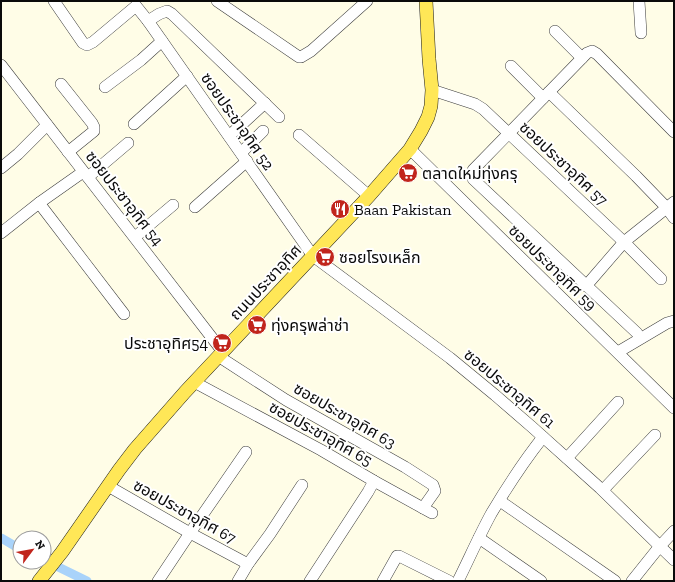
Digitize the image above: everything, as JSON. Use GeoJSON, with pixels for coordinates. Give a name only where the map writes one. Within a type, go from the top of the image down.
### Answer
{"type":"FeatureCollection","features":[{"type":"Feature","properties":{"kind":"main road","name":"ถนนประชาอุทิศ"},"geometry":{"type":"LineString","coordinates":[[43,576],[135,450],[194,382],[369,196],[410,149],[428,117],[431,106],[432,90],[426,1]]}},
{"type":"Feature","properties":{"kind":"street","name":"ซอยประชาอุทิศ 52"},"geometry":{"type":"LineString","coordinates":[[54,1],[83,43],[87,45],[93,42],[136,6],[313,256]]}},
{"type":"Feature","properties":{"kind":"street"},"geometry":{"type":"LineString","coordinates":[[217,1],[301,57],[311,52],[367,1]]}},
{"type":"Feature","properties":{"kind":"street"},"geometry":{"type":"LineString","coordinates":[[639,1],[641,33]]}},
{"type":"Feature","properties":{"kind":"street"},"geometry":{"type":"LineString","coordinates":[[148,21],[163,12],[167,11],[172,14],[279,117]]}},
{"type":"Feature","properties":{"kind":"street"},"geometry":{"type":"LineString","coordinates":[[556,31],[582,58]]}},
{"type":"Feature","properties":{"kind":"street"},"geometry":{"type":"LineString","coordinates":[[105,87],[162,41]]}},
{"type":"Feature","properties":{"kind":"street"},"geometry":{"type":"LineString","coordinates":[[637,333],[473,179],[473,170],[587,52],[592,51],[597,54],[674,132]]}},
{"type":"Feature","properties":{"kind":"street","name":"ซอยประชาอุทิศ 54"},"geometry":{"type":"LineString","coordinates":[[1,65],[134,237],[220,354]]}},
{"type":"Feature","properties":{"kind":"street"},"geometry":{"type":"LineString","coordinates":[[511,66],[546,95],[670,205],[674,218]]}},
{"type":"Feature","properties":{"kind":"street"},"geometry":{"type":"LineString","coordinates":[[134,124],[187,76]]}},
{"type":"Feature","properties":{"kind":"street"},"geometry":{"type":"LineString","coordinates":[[62,84],[92,123],[94,129],[94,131],[68,152]]}},
{"type":"Feature","properties":{"kind":"street","name":"ซอยประชาอุทิศ 57"},"geometry":{"type":"LineString","coordinates":[[432,90],[479,105],[661,279]]}},
{"type":"Feature","properties":{"kind":"street"},"geometry":{"type":"LineString","coordinates":[[229,136],[265,103]]}},
{"type":"Feature","properties":{"kind":"street"},"geometry":{"type":"LineString","coordinates":[[1,168],[48,125]]}},
{"type":"Feature","properties":{"kind":"street"},"geometry":{"type":"LineString","coordinates":[[195,208],[244,157],[263,131]]}},
{"type":"Feature","properties":{"kind":"street"},"geometry":{"type":"LineString","coordinates":[[299,135],[369,196]]}},
{"type":"Feature","properties":{"kind":"street"},"geometry":{"type":"LineString","coordinates":[[1,233],[39,203],[85,174],[128,143]]}},
{"type":"Feature","properties":{"kind":"street","name":"ซอยประชาอุทิศ 59"},"geometry":{"type":"LineString","coordinates":[[410,149],[674,408]]}},
{"type":"Feature","properties":{"kind":"street"},"geometry":{"type":"LineString","coordinates":[[39,203],[124,314]]}},
{"type":"Feature","properties":{"kind":"street"},"geometry":{"type":"LineString","coordinates":[[134,237],[173,205]]}},
{"type":"Feature","properties":{"kind":"street"},"geometry":{"type":"LineString","coordinates":[[586,286],[624,242],[670,205]]}},
{"type":"Feature","properties":{"kind":"street","name":"ซอยประชาอุทิศ 61"},"geometry":{"type":"LineString","coordinates":[[313,256],[450,358],[603,490],[674,560]]}},
{"type":"Feature","properties":{"kind":"street"},"geometry":{"type":"LineString","coordinates":[[618,352],[667,323],[674,321]]}},
{"type":"Feature","properties":{"kind":"street","name":"ซอยประชาอุทิศ 63"},"geometry":{"type":"LineString","coordinates":[[220,354],[286,400],[405,467],[433,485],[435,491],[428,511]]}},
{"type":"Feature","properties":{"kind":"street","name":"ซอยประชาอุทิศ 65"},"geometry":{"type":"LineString","coordinates":[[194,382],[321,450],[428,511]]}},
{"type":"Feature","properties":{"kind":"street"},"geometry":{"type":"LineString","coordinates":[[567,458],[618,402]]}},
{"type":"Feature","properties":{"kind":"street"},"geometry":{"type":"LineString","coordinates":[[603,490],[655,435]]}},
{"type":"Feature","properties":{"kind":"street"},"geometry":{"type":"LineString","coordinates":[[458,581],[479,538],[500,501],[531,452],[543,437]]}},
{"type":"Feature","properties":{"kind":"street"},"geometry":{"type":"LineString","coordinates":[[158,581],[246,452]]}},
{"type":"Feature","properties":{"kind":"street"},"geometry":{"type":"LineString","coordinates":[[310,581],[374,481]]}},
{"type":"Feature","properties":{"kind":"street"},"geometry":{"type":"LineString","coordinates":[[238,581],[302,485]]}},
{"type":"Feature","properties":{"kind":"street","name":"ซอยประชาอุทิศ 67"},"geometry":{"type":"LineString","coordinates":[[108,486],[248,564]]}},
{"type":"Feature","properties":{"kind":"street"},"geometry":{"type":"LineString","coordinates":[[500,501],[615,581]]}},
{"type":"Feature","properties":{"kind":"street"},"geometry":{"type":"LineString","coordinates":[[633,581],[660,546],[674,531]]}},
{"type":"Feature","properties":{"kind":"street"},"geometry":{"type":"LineString","coordinates":[[479,538],[541,581]]}},
{"type":"Feature","properties":{"kind":"street"},"geometry":{"type":"LineString","coordinates":[[383,581],[397,556],[449,581]]}},
{"type":"Feature","properties":{"kind":"waterway"},"geometry":{"type":"LineString","coordinates":[[1,538],[12,544]]}},
{"type":"Feature","properties":{"kind":"waterway"},"geometry":{"type":"LineString","coordinates":[[52,564],[87,581]]}},
{"type":"Feature","properties":{"kind":"place","name":"ตลาดใหม่ทุ่งครุ"},"geometry":{"type":"Point","coordinates":[408,173]}},
{"type":"Feature","properties":{"kind":"place","name":"Baan Pakistan"},"geometry":{"type":"Point","coordinates":[340,209]}},
{"type":"Feature","properties":{"kind":"place","name":"ซอยโรงเหล็ก"},"geometry":{"type":"Point","coordinates":[325,257]}},
{"type":"Feature","properties":{"kind":"place","name":"ทุ่งครุพล่าช่า"},"geometry":{"type":"Point","coordinates":[257,325]}},
{"type":"Feature","properties":{"kind":"place","name":"ประชาอุทิศ54"},"geometry":{"type":"Point","coordinates":[222,343]}}]}
